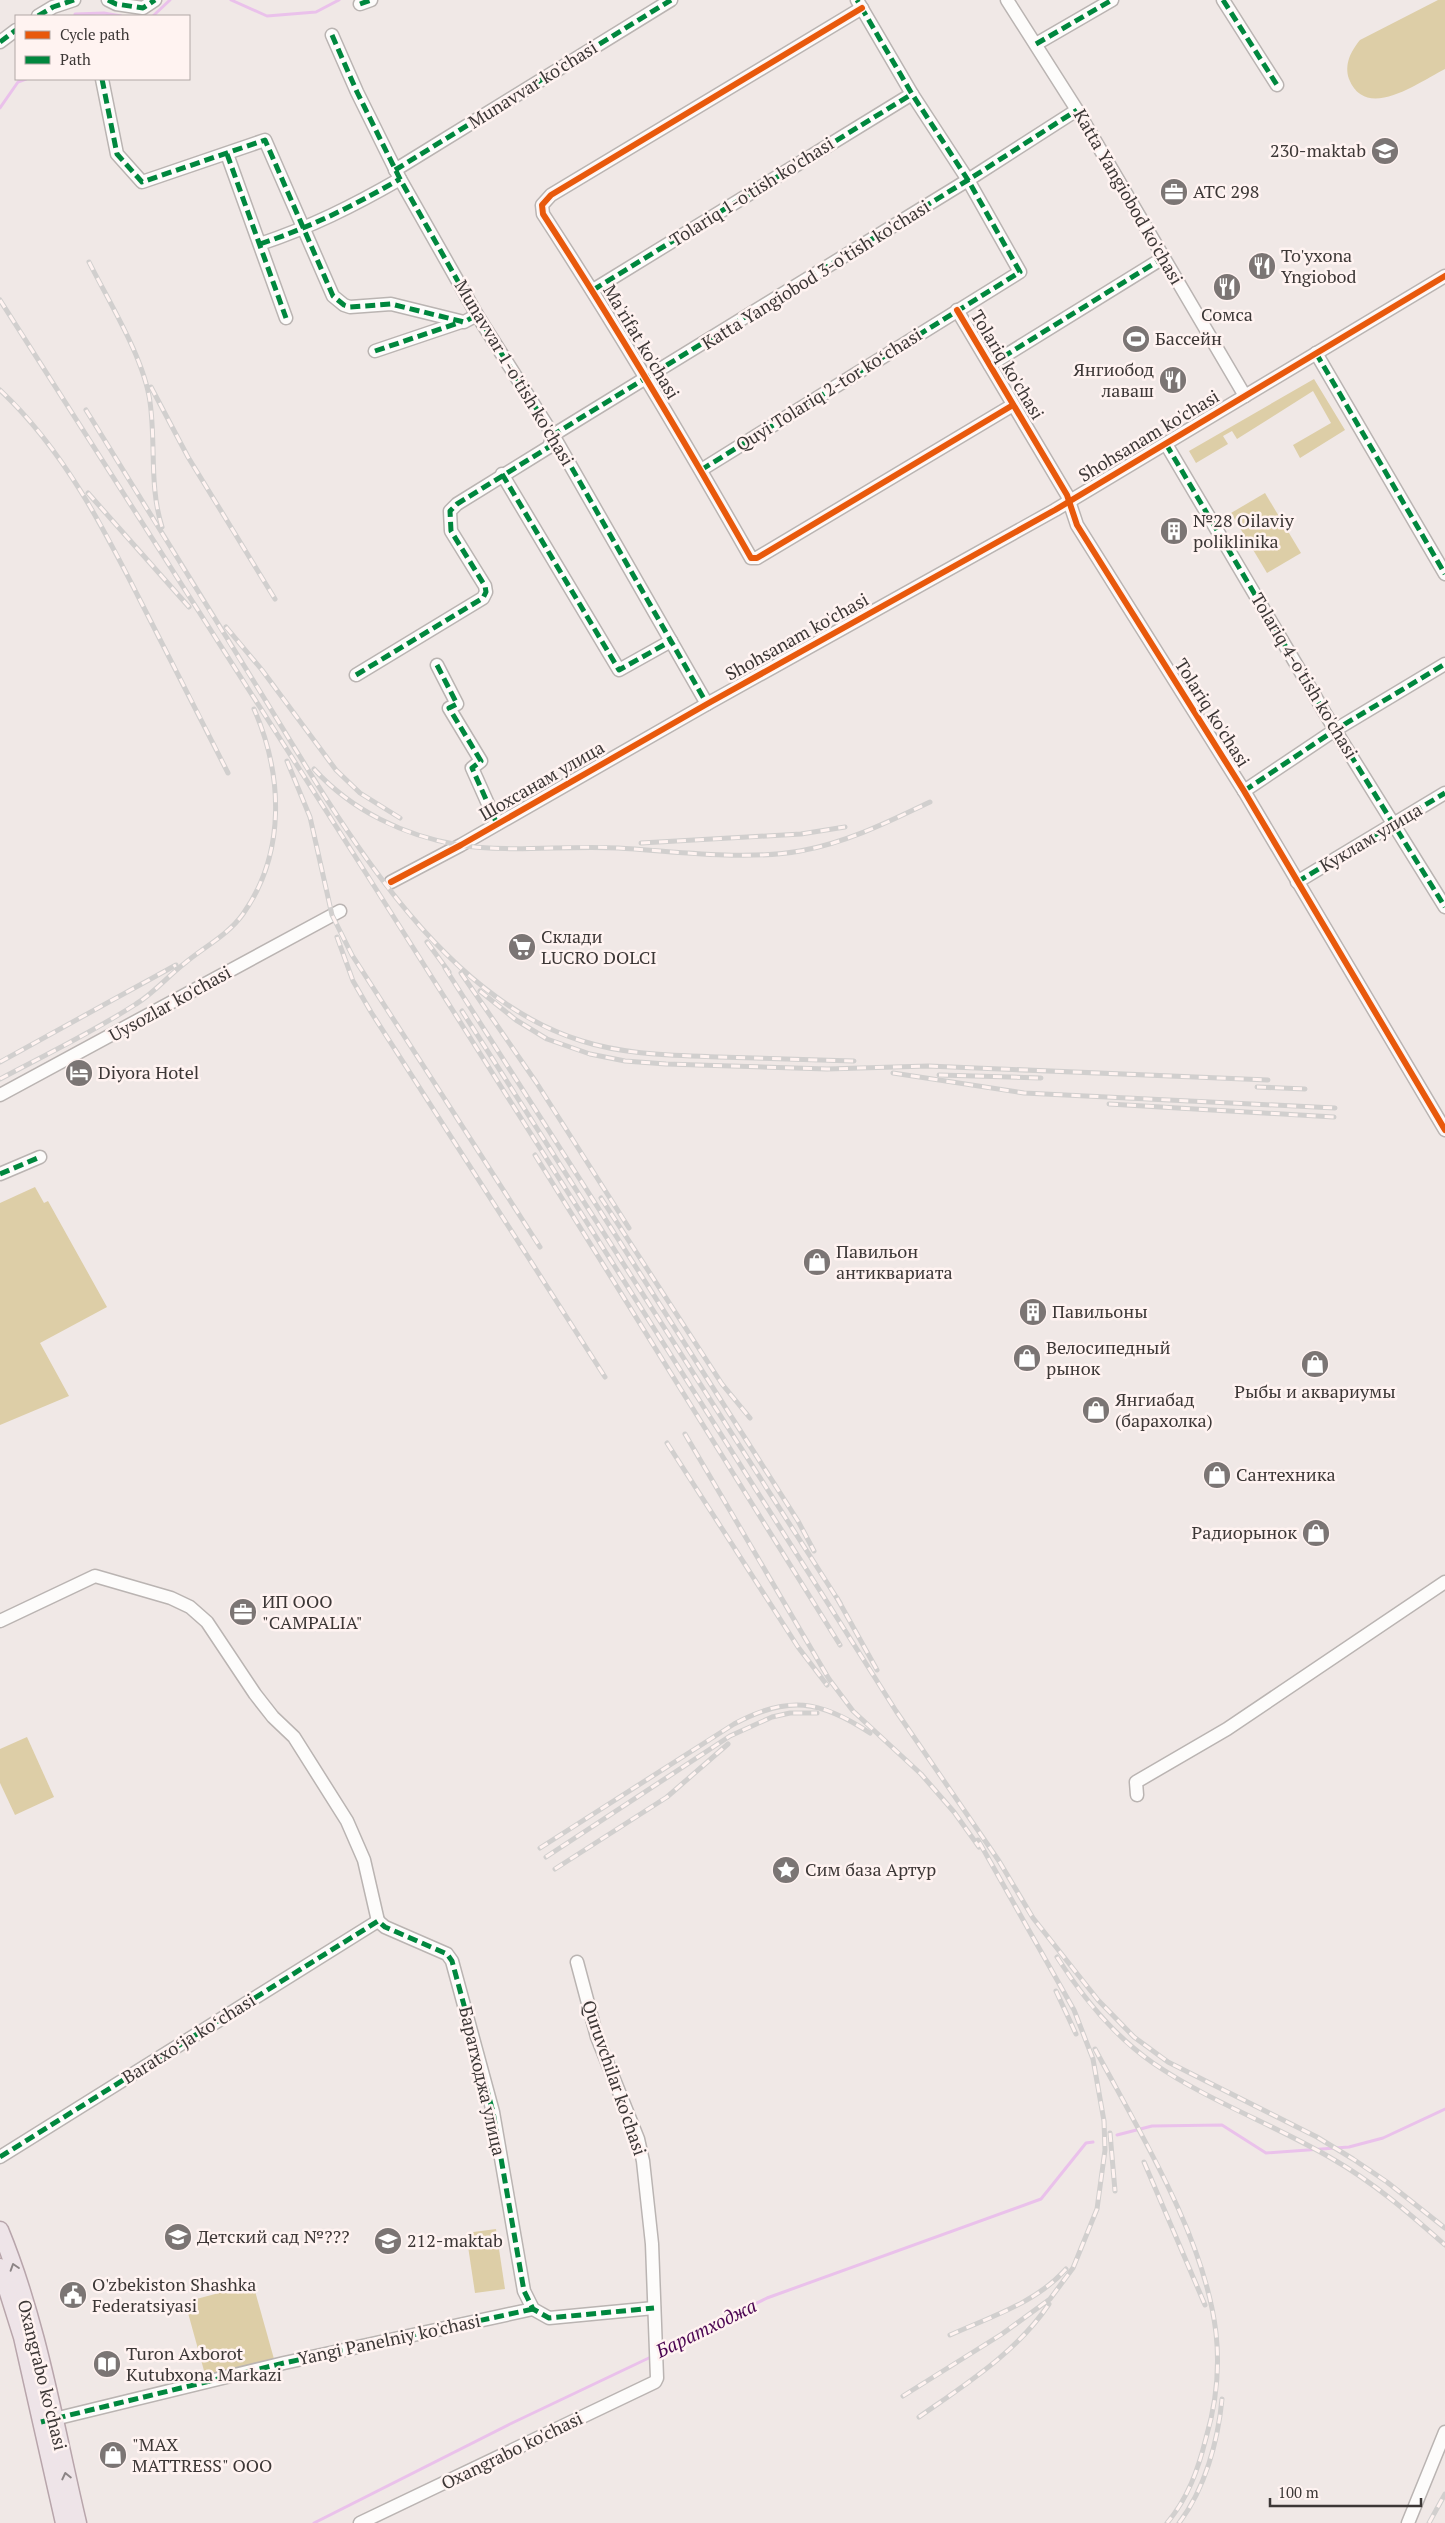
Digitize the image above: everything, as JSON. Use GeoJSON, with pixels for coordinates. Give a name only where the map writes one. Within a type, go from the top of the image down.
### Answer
{"type":"FeatureCollection","features":[{"type":"Feature","properties":{"kind":"main road","name":"Oxangrabo ko'chasi"},"geometry":{"type":"LineString","coordinates":[[0,2230],[18,2280],[47,2421],[64,2523]]}},
{"type":"Feature","properties":{"kind":"main road","name":"Oxangrabo ko'chasi"},"geometry":{"type":"LineString","coordinates":[[0,2267],[78,2523]]}},
{"type":"Feature","properties":{"kind":"street"},"geometry":{"type":"LineString","coordinates":[[40,15],[53,7],[74,0]]}},
{"type":"Feature","properties":{"kind":"street"},"geometry":{"type":"LineString","coordinates":[[108,0],[116,4],[143,8],[155,0]]}},
{"type":"Feature","properties":{"kind":"street","name":"Munavvar ko'chasi"},"geometry":{"type":"LineString","coordinates":[[260,244],[305,229],[341,213],[670,0]]}},
{"type":"Feature","properties":{"kind":"street","name":"Katta Yangiobod ko'chasi"},"geometry":{"type":"LineString","coordinates":[[1008,0],[1077,110],[1246,396]]}},
{"type":"Feature","properties":{"kind":"street"},"geometry":{"type":"LineString","coordinates":[[1036,44],[1112,0]]}},
{"type":"Feature","properties":{"kind":"street"},"geometry":{"type":"LineString","coordinates":[[1223,0],[1277,85]]}},
{"type":"Feature","properties":{"kind":"street","name":"Tolariq ko'chasi"},"geometry":{"type":"LineString","coordinates":[[860,4],[912,94],[968,180],[1020,272],[957,310],[1070,501],[1077,525],[1244,791],[1443,1122]]}},
{"type":"Feature","properties":{"kind":"street","name":"Ma'rifat ko'chasi"},"geometry":{"type":"LineString","coordinates":[[860,4],[544,201],[543,214],[593,290],[754,559],[1013,405]]}},
{"type":"Feature","properties":{"kind":"street"},"geometry":{"type":"LineString","coordinates":[[0,42],[15,31]]}},
{"type":"Feature","properties":{"kind":"street","name":"Munavvar 1-o'tish ko'chasi"},"geometry":{"type":"LineString","coordinates":[[332,35],[357,92],[398,175],[477,315],[553,436],[707,704]]}},
{"type":"Feature","properties":{"kind":"street"},"geometry":{"type":"LineString","coordinates":[[102,80],[117,154],[142,182],[265,140],[333,296],[344,305],[356,307],[391,304],[464,322]]}},
{"type":"Feature","properties":{"kind":"street","name":"Tolariq 1-o'tish ko'chasi"},"geometry":{"type":"LineString","coordinates":[[593,290],[912,94]]}},
{"type":"Feature","properties":{"kind":"street","name":"Katta Yangiobod 3-o'tish ko'chasi"},"geometry":{"type":"LineString","coordinates":[[356,675],[483,598],[486,592],[485,586],[451,531],[450,511],[457,504],[549,446],[553,436],[968,180],[1077,110]]}},
{"type":"Feature","properties":{"kind":"street"},"geometry":{"type":"LineString","coordinates":[[227,154],[286,318]]}},
{"type":"Feature","properties":{"kind":"street"},"geometry":{"type":"LineString","coordinates":[[990,365],[1163,258]]}},
{"type":"Feature","properties":{"kind":"street","name":"Shohsanam ko'chasi"},"geometry":{"type":"LineString","coordinates":[[707,704],[1070,501],[1445,276]]}},
{"type":"Feature","properties":{"kind":"street","name":"Quyi Tolariq 2-tor koʻchasi"},"geometry":{"type":"LineString","coordinates":[[701,470],[957,310]]}},
{"type":"Feature","properties":{"kind":"street"},"geometry":{"type":"LineString","coordinates":[[375,351],[464,322],[477,315]]}},
{"type":"Feature","properties":{"kind":"street"},"geometry":{"type":"LineString","coordinates":[[1316,353],[1445,574]]}},
{"type":"Feature","properties":{"kind":"street","name":"Tolariq 4-o'tish ko'chasi"},"geometry":{"type":"LineString","coordinates":[[1166,444],[1335,730],[1445,907]]}},
{"type":"Feature","properties":{"kind":"street"},"geometry":{"type":"LineString","coordinates":[[502,474],[620,670],[671,641]]}},
{"type":"Feature","properties":{"kind":"street","name":"Tolariq ko'chasi"},"geometry":{"type":"LineString","coordinates":[[1244,791],[1335,730],[1445,664]]}},
{"type":"Feature","properties":{"kind":"street"},"geometry":{"type":"LineString","coordinates":[[437,665],[458,704],[449,708],[481,761],[472,768],[497,824]]}},
{"type":"Feature","properties":{"kind":"street","name":"Шохсанам улица"},"geometry":{"type":"LineString","coordinates":[[391,882],[707,704]]}},
{"type":"Feature","properties":{"kind":"street","name":"Куклам улица"},"geometry":{"type":"LineString","coordinates":[[1298,882],[1445,793]]}},
{"type":"Feature","properties":{"kind":"street","name":"Uysozlar ko'chasi"},"geometry":{"type":"LineString","coordinates":[[0,1095],[340,912]]}},
{"type":"Feature","properties":{"kind":"street"},"geometry":{"type":"LineString","coordinates":[[0,1174],[40,1157]]}},
{"type":"Feature","properties":{"kind":"street"},"geometry":{"type":"LineString","coordinates":[[0,1621],[95,1576],[171,1598],[198,1614],[216,1636],[255,1694],[273,1717],[294,1737],[347,1820],[364,1860],[378,1921]]}},
{"type":"Feature","properties":{"kind":"street"},"geometry":{"type":"LineString","coordinates":[[1137,1795],[1136,1782],[1227,1729],[1445,1582]]}},
{"type":"Feature","properties":{"kind":"street","name":"Baratxoʻja koʻchasi"},"geometry":{"type":"LineString","coordinates":[[0,2157],[378,1921]]}},
{"type":"Feature","properties":{"kind":"street","name":"Баратходжа улица"},"geometry":{"type":"LineString","coordinates":[[378,1921],[385,1927],[447,1954],[452,1961],[493,2112],[524,2291],[533,2309]]}},
{"type":"Feature","properties":{"kind":"street","name":"Quruvchilar ko'chasi"},"geometry":{"type":"LineString","coordinates":[[577,1962],[598,2037],[638,2139],[643,2161],[650,2220],[656,2371]]}},
{"type":"Feature","properties":{"kind":"street"},"geometry":{"type":"LineString","coordinates":[[533,2309],[549,2318],[654,2308]]}},
{"type":"Feature","properties":{"kind":"street","name":"Yangi Panelniy ko'chasi"},"geometry":{"type":"LineString","coordinates":[[47,2421],[284,2364],[533,2309]]}},
{"type":"Feature","properties":{"kind":"street","name":"Oxangrabo ko'chasi"},"geometry":{"type":"LineString","coordinates":[[360,2523],[655,2382],[656,2371]]}},
{"type":"Feature","properties":{"kind":"street"},"geometry":{"type":"LineString","coordinates":[[1408,2523],[1445,2432]]}},
{"type":"Feature","properties":{"kind":"shaded area"},"geometry":{"type":"Polygon","coordinates":[[[1438,0],[1445,0],[1445,69],[1394,95],[1380,98],[1368,97],[1357,91],[1349,79],[1347,68],[1351,53],[1360,40],[1438,0]]]}},
{"type":"Feature","properties":{"kind":"shaded area"},"geometry":{"type":"Polygon","coordinates":[[[1314,379],[1345,430],[1300,458],[1293,445],[1331,423],[1313,391],[1237,439],[1232,431],[1223,436],[1228,444],[1196,463],[1189,451],[1314,379]]]}},
{"type":"Feature","properties":{"kind":"shaded area"},"geometry":{"type":"Polygon","coordinates":[[[1265,493],[1301,553],[1267,573],[1231,513],[1265,493]]]}},
{"type":"Feature","properties":{"kind":"shaded area"},"geometry":{"type":"Polygon","coordinates":[[[35,1187],[44,1203],[48,1201],[107,1307],[40,1343],[69,1396],[0,1425],[0,1203],[35,1187]]]}},
{"type":"Feature","properties":{"kind":"shaded area"},"geometry":{"type":"Polygon","coordinates":[[[27,1737],[54,1797],[15,1815],[0,1783],[0,1749],[27,1737]]]}},
{"type":"Feature","properties":{"kind":"shaded area"},"geometry":{"type":"Polygon","coordinates":[[[496,2229],[505,2289],[475,2293],[466,2233],[496,2229]]]}},
{"type":"Feature","properties":{"kind":"shaded area"},"geometry":{"type":"Polygon","coordinates":[[[253,2284],[274,2359],[206,2378],[185,2302],[253,2284]]]}},
{"type":"Feature","properties":{"kind":"waterway"},"geometry":{"type":"LineString","coordinates":[[154,15],[170,0]]}},
{"type":"Feature","properties":{"kind":"waterway"},"geometry":{"type":"LineString","coordinates":[[231,0],[267,16],[316,12],[339,0]]}},
{"type":"Feature","properties":{"kind":"waterway"},"geometry":{"type":"LineString","coordinates":[[75,15],[104,13],[115,15]]}},
{"type":"Feature","properties":{"kind":"waterway"},"geometry":{"type":"LineString","coordinates":[[0,108],[18,82],[23,80]]}},
{"type":"Feature","properties":{"kind":"waterway","name":"Баратходжа"},"geometry":{"type":"LineString","coordinates":[[1117,2135],[1152,2126],[1222,2125],[1266,2153],[1349,2147],[1383,2138],[1445,2109]]}},
{"type":"Feature","properties":{"kind":"waterway","name":"Баратходжа"},"geometry":{"type":"LineString","coordinates":[[660,2352],[767,2298],[1041,2199],[1086,2143],[1093,2142]]}},
{"type":"Feature","properties":{"kind":"waterway","name":"Баратходжа"},"geometry":{"type":"LineString","coordinates":[[314,2523],[510,2424],[653,2356]]}},
{"type":"Feature","properties":{"kind":"railway"},"geometry":{"type":"LineString","coordinates":[[89,262],[125,330],[141,367],[146,385],[152,418],[155,496],[162,527]]}},
{"type":"Feature","properties":{"kind":"railway"},"geometry":{"type":"LineString","coordinates":[[0,300],[376,889],[896,1711],[999,1861],[1033,1918],[1098,2000],[1134,2037],[1168,2062],[1317,2137],[1353,2159],[1387,2182],[1445,2228]]}},
{"type":"Feature","properties":{"kind":"railway"},"geometry":{"type":"LineString","coordinates":[[151,387],[188,457],[275,599]]}},
{"type":"Feature","properties":{"kind":"railway"},"geometry":{"type":"LineString","coordinates":[[0,390],[44,438],[97,518],[228,773]]}},
{"type":"Feature","properties":{"kind":"railway"},"geometry":{"type":"LineString","coordinates":[[86,410],[319,787],[354,840],[392,893],[434,941],[479,984],[528,1018],[582,1041],[599,1046],[649,1054],[854,1061]]}},
{"type":"Feature","properties":{"kind":"railway"},"geometry":{"type":"LineString","coordinates":[[88,493],[189,607]]}},
{"type":"Feature","properties":{"kind":"railway"},"geometry":{"type":"LineString","coordinates":[[226,627],[262,670],[336,770],[360,793],[400,818]]}},
{"type":"Feature","properties":{"kind":"railway"},"geometry":{"type":"LineString","coordinates":[[0,1079],[86,1034],[143,1000],[192,957],[223,935],[243,914],[257,890],[267,866],[273,840],[276,813],[271,760],[264,734],[254,709]]}},
{"type":"Feature","properties":{"kind":"railway"},"geometry":{"type":"LineString","coordinates":[[287,761],[310,817],[332,915],[352,955],[540,1247]]}},
{"type":"Feature","properties":{"kind":"railway"},"geometry":{"type":"LineString","coordinates":[[314,769],[329,784],[362,809],[399,828],[439,841],[479,847],[518,849],[598,847],[733,855],[779,854],[834,843],[883,824],[930,802]]}},
{"type":"Feature","properties":{"kind":"railway"},"geometry":{"type":"LineString","coordinates":[[641,843],[801,834],[845,827]]}},
{"type":"Feature","properties":{"kind":"railway"},"geometry":{"type":"LineString","coordinates":[[337,937],[353,981],[371,1012],[605,1377]]}},
{"type":"Feature","properties":{"kind":"railway"},"geometry":{"type":"LineString","coordinates":[[427,942],[449,972]]}},
{"type":"Feature","properties":{"kind":"railway"},"geometry":{"type":"LineString","coordinates":[[0,1062],[176,965]]}},
{"type":"Feature","properties":{"kind":"railway"},"geometry":{"type":"LineString","coordinates":[[445,968],[798,1521],[814,1551]]}},
{"type":"Feature","properties":{"kind":"railway"},"geometry":{"type":"LineString","coordinates":[[461,973],[536,1082],[629,1228]]}},
{"type":"Feature","properties":{"kind":"railway"},"geometry":{"type":"LineString","coordinates":[[480,991],[516,1020],[547,1039],[590,1054],[625,1061],[827,1069],[928,1066],[1268,1080]]}},
{"type":"Feature","properties":{"kind":"railway"},"geometry":{"type":"LineString","coordinates":[[462,1011],[840,1603]]}},
{"type":"Feature","properties":{"kind":"railway"},"geometry":{"type":"LineString","coordinates":[[893,1073],[1024,1093],[1335,1108]]}},
{"type":"Feature","properties":{"kind":"railway"},"geometry":{"type":"LineString","coordinates":[[939,1075],[1041,1078]]}},
{"type":"Feature","properties":{"kind":"railway"},"geometry":{"type":"LineString","coordinates":[[1257,1087],[1305,1089]]}},
{"type":"Feature","properties":{"kind":"railway"},"geometry":{"type":"LineString","coordinates":[[1109,1104],[1334,1117]]}},
{"type":"Feature","properties":{"kind":"railway"},"geometry":{"type":"LineString","coordinates":[[535,1155],[840,1645]]}},
{"type":"Feature","properties":{"kind":"railway"},"geometry":{"type":"LineString","coordinates":[[601,1198],[722,1384],[750,1418]]}},
{"type":"Feature","properties":{"kind":"railway"},"geometry":{"type":"LineString","coordinates":[[685,1434],[829,1679],[853,1711],[921,1774],[954,1812],[979,1847]]}},
{"type":"Feature","properties":{"kind":"railway"},"geometry":{"type":"LineString","coordinates":[[667,1443],[798,1647],[827,1685]]}},
{"type":"Feature","properties":{"kind":"railway"},"geometry":{"type":"LineString","coordinates":[[837,1598],[877,1670]]}},
{"type":"Feature","properties":{"kind":"railway"},"geometry":{"type":"LineString","coordinates":[[540,1848],[734,1724],[753,1715],[788,1705],[804,1705],[835,1714],[870,1733]]}},
{"type":"Feature","properties":{"kind":"railway"},"geometry":{"type":"LineString","coordinates":[[546,1857],[730,1736],[772,1717],[790,1713],[817,1713]]}},
{"type":"Feature","properties":{"kind":"railway"},"geometry":{"type":"LineString","coordinates":[[555,1869],[667,1797],[728,1744]]}},
{"type":"Feature","properties":{"kind":"railway"},"geometry":{"type":"LineString","coordinates":[[903,2396],[1002,2334],[1050,2299],[1073,2268],[1097,2209],[1105,2150],[1104,2121],[1093,2059],[1074,2010],[978,1840]]}},
{"type":"Feature","properties":{"kind":"railway"},"geometry":{"type":"LineString","coordinates":[[1057,1957],[1088,2001],[1112,2028],[1138,2052],[1174,2077],[1346,2167],[1390,2198],[1445,2245]]}},
{"type":"Feature","properties":{"kind":"railway"},"geometry":{"type":"LineString","coordinates":[[1056,1991],[1076,2034]]}},
{"type":"Feature","properties":{"kind":"railway"},"geometry":{"type":"LineString","coordinates":[[1095,2049],[1150,2151],[1185,2224],[1199,2260],[1216,2333],[1217,2373],[1215,2399],[1209,2425],[1191,2483],[1181,2504],[1167,2523]]}},
{"type":"Feature","properties":{"kind":"railway"},"geometry":{"type":"LineString","coordinates":[[1110,2133],[1115,2191]]}},
{"type":"Feature","properties":{"kind":"railway"},"geometry":{"type":"LineString","coordinates":[[1144,2162],[1205,2305]]}},
{"type":"Feature","properties":{"kind":"railway"},"geometry":{"type":"LineString","coordinates":[[950,2335],[1027,2300],[1054,2281],[1066,2269]]}},
{"type":"Feature","properties":{"kind":"railway"},"geometry":{"type":"LineString","coordinates":[[919,2417],[990,2366],[1022,2337],[1049,2304]]}},
{"type":"Feature","properties":{"kind":"railway"},"geometry":{"type":"LineString","coordinates":[[1179,2523],[1196,2495],[1209,2464],[1222,2399]]}},
{"type":"Feature","properties":{"kind":"railway"},"geometry":{"type":"LineString","coordinates":[[1429,2523],[1445,2494]]}},
{"type":"Feature","properties":{"kind":"marked path"},"geometry":{"type":"LineString","coordinates":[[40,15],[53,7],[74,0]]}},
{"type":"Feature","properties":{"kind":"marked path"},"geometry":{"type":"LineString","coordinates":[[108,0],[116,4],[143,8],[155,0]]}},
{"type":"Feature","properties":{"kind":"marked path"},"geometry":{"type":"LineString","coordinates":[[360,4],[371,0]]}},
{"type":"Feature","properties":{"kind":"marked path"},"geometry":{"type":"LineString","coordinates":[[395,170],[671,0]]}},
{"type":"Feature","properties":{"kind":"marked path"},"geometry":{"type":"LineString","coordinates":[[701,470],[1020,272],[968,180],[912,94],[857,0]]}},
{"type":"Feature","properties":{"kind":"marked path"},"geometry":{"type":"LineString","coordinates":[[1036,44],[1112,0]]}},
{"type":"Feature","properties":{"kind":"marked path"},"geometry":{"type":"LineString","coordinates":[[1223,0],[1277,85]]}},
{"type":"Feature","properties":{"kind":"marked path"},"geometry":{"type":"LineString","coordinates":[[0,42],[15,31]]}},
{"type":"Feature","properties":{"kind":"marked path"},"geometry":{"type":"LineString","coordinates":[[332,35],[357,92],[400,179],[477,315],[553,435],[707,704],[705,706]]}},
{"type":"Feature","properties":{"kind":"marked path"},"geometry":{"type":"LineString","coordinates":[[102,80],[117,154],[142,182],[265,140],[333,296],[344,305],[350,307],[391,304],[464,322],[477,315]]}},
{"type":"Feature","properties":{"kind":"marked path"},"geometry":{"type":"LineString","coordinates":[[593,290],[912,94]]}},
{"type":"Feature","properties":{"kind":"marked path"},"geometry":{"type":"LineString","coordinates":[[356,675],[483,598],[486,592],[485,586],[451,531],[450,511],[457,504],[549,447],[553,435],[968,180],[1077,110]]}},
{"type":"Feature","properties":{"kind":"marked path"},"geometry":{"type":"LineString","coordinates":[[227,154],[286,318]]}},
{"type":"Feature","properties":{"kind":"marked path"},"geometry":{"type":"LineString","coordinates":[[260,244],[332,215],[400,179]]}},
{"type":"Feature","properties":{"kind":"marked path"},"geometry":{"type":"LineString","coordinates":[[990,365],[1163,258]]}},
{"type":"Feature","properties":{"kind":"marked path"},"geometry":{"type":"LineString","coordinates":[[375,351],[461,322]]}},
{"type":"Feature","properties":{"kind":"marked path"},"geometry":{"type":"LineString","coordinates":[[1316,353],[1445,574]]}},
{"type":"Feature","properties":{"kind":"marked path"},"geometry":{"type":"LineString","coordinates":[[1166,444],[1335,730],[1445,907]]}},
{"type":"Feature","properties":{"kind":"marked path"},"geometry":{"type":"LineString","coordinates":[[502,474],[619,670],[671,641]]}},
{"type":"Feature","properties":{"kind":"marked path"},"geometry":{"type":"LineString","coordinates":[[1244,791],[1335,730],[1445,664]]}},
{"type":"Feature","properties":{"kind":"marked path"},"geometry":{"type":"LineString","coordinates":[[437,665],[457,704],[449,708],[481,761],[472,768],[497,824]]}},
{"type":"Feature","properties":{"kind":"marked path"},"geometry":{"type":"LineString","coordinates":[[1297,882],[1445,793]]}},
{"type":"Feature","properties":{"kind":"marked path"},"geometry":{"type":"LineString","coordinates":[[0,1174],[40,1157]]}},
{"type":"Feature","properties":{"kind":"marked path"},"geometry":{"type":"LineString","coordinates":[[0,2157],[378,1921],[385,1927],[447,1954],[452,1961],[493,2112],[524,2291],[533,2309],[549,2318],[654,2308]]}},
{"type":"Feature","properties":{"kind":"marked path"},"geometry":{"type":"LineString","coordinates":[[41,2422],[284,2363],[533,2309]]}},
{"type":"Feature","properties":{"kind":"cycle path"},"geometry":{"type":"LineString","coordinates":[[862,8],[551,195],[542,205],[543,214],[650,384],[751,558],[757,558],[1013,405]]}},
{"type":"Feature","properties":{"kind":"cycle path"},"geometry":{"type":"LineString","coordinates":[[391,882],[461,845],[707,704],[1055,510],[1445,276]]}},
{"type":"Feature","properties":{"kind":"cycle path"},"geometry":{"type":"LineString","coordinates":[[957,310],[1067,495],[1077,525],[1244,791],[1445,1130]]}},
{"type":"Feature","properties":{"kind":"place","name":"230-maktab"},"geometry":{"type":"Point","coordinates":[1385,151]}},
{"type":"Feature","properties":{"kind":"place","name":"АТС 298"},"geometry":{"type":"Point","coordinates":[1174,192]}},
{"type":"Feature","properties":{"kind":"place","name":"To'yxona Yngiobod"},"geometry":{"type":"Point","coordinates":[1262,266]}},
{"type":"Feature","properties":{"kind":"place","name":"Сомса"},"geometry":{"type":"Point","coordinates":[1227,287]}},
{"type":"Feature","properties":{"kind":"place","name":"Бассейн"},"geometry":{"type":"Point","coordinates":[1136,339]}},
{"type":"Feature","properties":{"kind":"place","name":"Янгиобод лаваш"},"geometry":{"type":"Point","coordinates":[1173,380]}},
{"type":"Feature","properties":{"kind":"place","name":"№28 Oilaviy poliklinika"},"geometry":{"type":"Point","coordinates":[1174,531]}},
{"type":"Feature","properties":{"kind":"place","name":"Склади LUCRO DOLCI"},"geometry":{"type":"Point","coordinates":[522,947]}},
{"type":"Feature","properties":{"kind":"place","name":"Diyora Hotel"},"geometry":{"type":"Point","coordinates":[79,1073]}},
{"type":"Feature","properties":{"kind":"place","name":"Павильон антиквариата"},"geometry":{"type":"Point","coordinates":[817,1262]}},
{"type":"Feature","properties":{"kind":"place","name":"Павильоны"},"geometry":{"type":"Point","coordinates":[1033,1312]}},
{"type":"Feature","properties":{"kind":"place","name":"Велосипедный рынок"},"geometry":{"type":"Point","coordinates":[1027,1358]}},
{"type":"Feature","properties":{"kind":"place","name":"Рыбы и аквариумы"},"geometry":{"type":"Point","coordinates":[1315,1364]}},
{"type":"Feature","properties":{"kind":"place","name":"Янгиабад (барахолка)"},"geometry":{"type":"Point","coordinates":[1096,1410]}},
{"type":"Feature","properties":{"kind":"place","name":"Сантехника"},"geometry":{"type":"Point","coordinates":[1217,1475]}},
{"type":"Feature","properties":{"kind":"place","name":"Радиорынок"},"geometry":{"type":"Point","coordinates":[1316,1533]}},
{"type":"Feature","properties":{"kind":"place","name":"ИП ООО \"CAMPALIA\""},"geometry":{"type":"Point","coordinates":[243,1612]}},
{"type":"Feature","properties":{"kind":"place","name":"Сим база Артур"},"geometry":{"type":"Point","coordinates":[786,1870]}},
{"type":"Feature","properties":{"kind":"place","name":"Детский сад №???"},"geometry":{"type":"Point","coordinates":[178,2237]}},
{"type":"Feature","properties":{"kind":"place","name":"212-maktab"},"geometry":{"type":"Point","coordinates":[388,2241]}},
{"type":"Feature","properties":{"kind":"place","name":"O'zbekiston Shashka Federatsiyasi"},"geometry":{"type":"Point","coordinates":[73,2295]}},
{"type":"Feature","properties":{"kind":"place","name":"Turon Axborot Kutubxona Markazi"},"geometry":{"type":"Point","coordinates":[107,2364]}},
{"type":"Feature","properties":{"kind":"place","name":"\"MAX MATTRESS\" ООО"},"geometry":{"type":"Point","coordinates":[113,2455]}}]}
